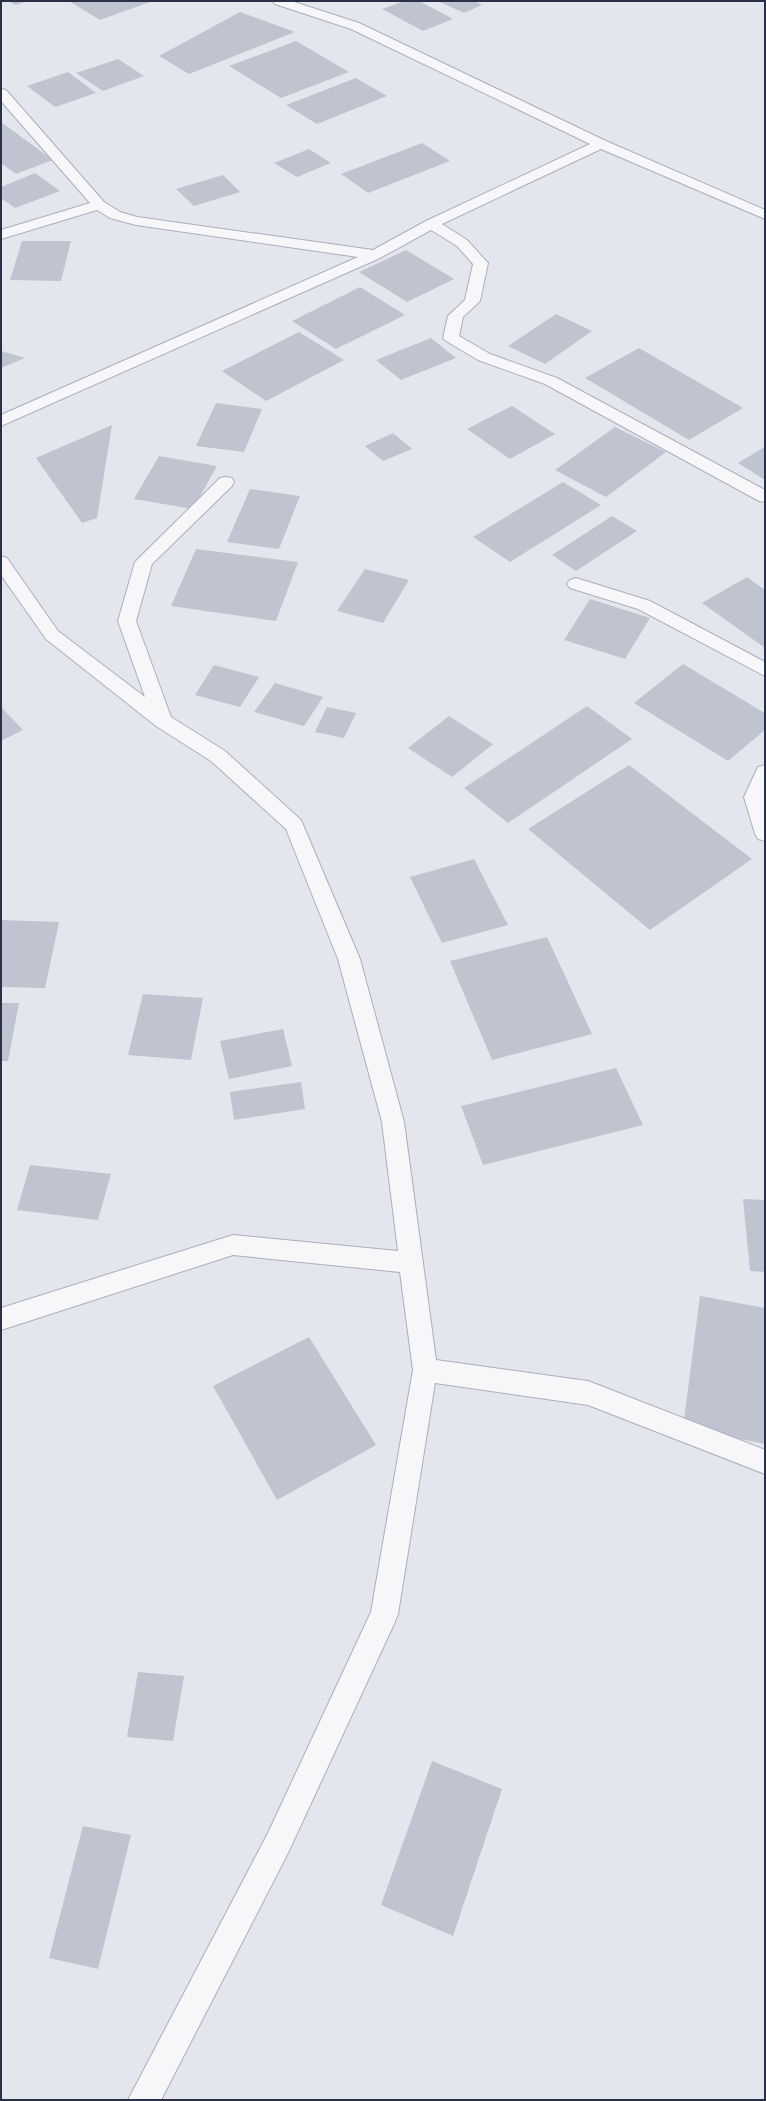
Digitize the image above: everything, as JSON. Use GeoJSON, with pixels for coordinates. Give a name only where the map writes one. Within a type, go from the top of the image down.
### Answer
{"type":"FeatureCollection","features":[{"type":"Feature","properties":{"kind":"street"},"geometry":{"type":"LineString","coordinates":[[279,1],[355,26],[601,144],[765,215]]}},
{"type":"Feature","properties":{"kind":"street"},"geometry":{"type":"LineString","coordinates":[[1,93],[99,205],[115,215],[136,221],[375,255]]}},
{"type":"Feature","properties":{"kind":"street"},"geometry":{"type":"LineString","coordinates":[[1,421],[375,255],[431,224],[601,144]]}},
{"type":"Feature","properties":{"kind":"street"},"geometry":{"type":"LineString","coordinates":[[1,235],[99,205]]}},
{"type":"Feature","properties":{"kind":"street"},"geometry":{"type":"LineString","coordinates":[[431,224],[462,242],[481,263],[472,301],[456,316],[451,338],[484,357],[551,381],[765,497]]}},
{"type":"Feature","properties":{"kind":"street"},"geometry":{"type":"LineString","coordinates":[[163,721],[127,621],[144,562],[226,482]]}},
{"type":"Feature","properties":{"kind":"street"},"geometry":{"type":"LineString","coordinates":[[1,562],[52,635],[163,721],[218,756],[294,825],[352,966],[393,1122],[425,1370],[384,1614],[278,1843],[144,2100]]}},
{"type":"Feature","properties":{"kind":"street"},"geometry":{"type":"LineString","coordinates":[[576,584],[644,605],[765,670]]}},
{"type":"Feature","properties":{"kind":"street"},"geometry":{"type":"LineString","coordinates":[[765,772],[754,797],[765,834]]}},
{"type":"Feature","properties":{"kind":"street"},"geometry":{"type":"LineString","coordinates":[[1,1319],[233,1245],[412,1263]]}},
{"type":"Feature","properties":{"kind":"street"},"geometry":{"type":"LineString","coordinates":[[425,1370],[588,1393],[765,1462]]}},
{"type":"Feature","properties":{"kind":"building"},"geometry":{"type":"Polygon","coordinates":[[[8,1],[27,1],[16,5],[8,1]]]}},
{"type":"Feature","properties":{"kind":"building"},"geometry":{"type":"Polygon","coordinates":[[[69,1],[153,1],[100,20],[69,1]]]}},
{"type":"Feature","properties":{"kind":"building"},"geometry":{"type":"Polygon","coordinates":[[[405,1],[419,1],[453,19],[423,31],[382,9],[405,1]]]}},
{"type":"Feature","properties":{"kind":"building"},"geometry":{"type":"Polygon","coordinates":[[[438,1],[474,1],[482,5],[464,13],[438,1]]]}},
{"type":"Feature","properties":{"kind":"building"},"geometry":{"type":"Polygon","coordinates":[[[240,12],[295,32],[189,74],[159,56],[240,12]]]}},
{"type":"Feature","properties":{"kind":"building"},"geometry":{"type":"Polygon","coordinates":[[[296,41],[349,72],[281,98],[229,66],[296,41]]]}},
{"type":"Feature","properties":{"kind":"building"},"geometry":{"type":"Polygon","coordinates":[[[118,59],[144,76],[103,91],[76,73],[118,59]]]}},
{"type":"Feature","properties":{"kind":"building"},"geometry":{"type":"Polygon","coordinates":[[[68,72],[96,93],[55,107],[27,86],[68,72]]]}},
{"type":"Feature","properties":{"kind":"building"},"geometry":{"type":"Polygon","coordinates":[[[356,78],[387,96],[317,124],[286,105],[356,78]]]}},
{"type":"Feature","properties":{"kind":"building"},"geometry":{"type":"Polygon","coordinates":[[[1,122],[53,160],[16,174],[1,163],[1,122]]]}},
{"type":"Feature","properties":{"kind":"building"},"geometry":{"type":"Polygon","coordinates":[[[422,143],[450,161],[368,193],[341,174],[422,143]]]}},
{"type":"Feature","properties":{"kind":"building"},"geometry":{"type":"Polygon","coordinates":[[[309,149],[331,163],[297,177],[274,163],[309,149]]]}},
{"type":"Feature","properties":{"kind":"building"},"geometry":{"type":"Polygon","coordinates":[[[35,173],[60,191],[15,208],[1,198],[1,187],[35,173]]]}},
{"type":"Feature","properties":{"kind":"building"},"geometry":{"type":"Polygon","coordinates":[[[223,175],[240,192],[194,206],[176,189],[223,175]]]}},
{"type":"Feature","properties":{"kind":"building"},"geometry":{"type":"Polygon","coordinates":[[[22,241],[71,241],[61,281],[10,280],[22,241]]]}},
{"type":"Feature","properties":{"kind":"building"},"geometry":{"type":"Polygon","coordinates":[[[406,250],[454,279],[407,302],[359,272],[406,250]]]}},
{"type":"Feature","properties":{"kind":"building"},"geometry":{"type":"Polygon","coordinates":[[[360,287],[405,315],[336,349],[292,321],[360,287]]]}},
{"type":"Feature","properties":{"kind":"building"},"geometry":{"type":"Polygon","coordinates":[[[556,314],[592,331],[545,364],[508,346],[556,314]]]}},
{"type":"Feature","properties":{"kind":"building"},"geometry":{"type":"Polygon","coordinates":[[[299,332],[344,360],[266,401],[222,371],[299,332]]]}},
{"type":"Feature","properties":{"kind":"building"},"geometry":{"type":"Polygon","coordinates":[[[431,338],[456,358],[401,380],[376,360],[431,338]]]}},
{"type":"Feature","properties":{"kind":"building"},"geometry":{"type":"Polygon","coordinates":[[[639,348],[743,408],[689,440],[585,378],[639,348]]]}},
{"type":"Feature","properties":{"kind":"building"},"geometry":{"type":"Polygon","coordinates":[[[1,351],[25,358],[1,368],[1,351]]]}},
{"type":"Feature","properties":{"kind":"building"},"geometry":{"type":"Polygon","coordinates":[[[216,403],[262,409],[244,452],[196,446],[216,403]]]}},
{"type":"Feature","properties":{"kind":"building"},"geometry":{"type":"Polygon","coordinates":[[[512,406],[555,434],[510,459],[467,429],[512,406]]]}},
{"type":"Feature","properties":{"kind":"building"},"geometry":{"type":"Polygon","coordinates":[[[112,425],[97,518],[82,523],[36,458],[112,425]]]}},
{"type":"Feature","properties":{"kind":"building"},"geometry":{"type":"Polygon","coordinates":[[[615,427],[666,452],[606,497],[555,470],[615,427]]]}},
{"type":"Feature","properties":{"kind":"building"},"geometry":{"type":"Polygon","coordinates":[[[393,433],[412,449],[383,461],[365,446],[393,433]]]}},
{"type":"Feature","properties":{"kind":"building"},"geometry":{"type":"Polygon","coordinates":[[[765,447],[765,480],[738,463],[765,447]]]}},
{"type":"Feature","properties":{"kind":"building"},"geometry":{"type":"Polygon","coordinates":[[[159,456],[217,466],[193,509],[134,499],[159,456]]]}},
{"type":"Feature","properties":{"kind":"building"},"geometry":{"type":"Polygon","coordinates":[[[563,482],[601,505],[510,562],[473,537],[563,482]]]}},
{"type":"Feature","properties":{"kind":"building"},"geometry":{"type":"Polygon","coordinates":[[[250,489],[300,496],[279,549],[227,542],[250,489]]]}},
{"type":"Feature","properties":{"kind":"building"},"geometry":{"type":"Polygon","coordinates":[[[612,516],[637,531],[576,571],[552,555],[612,516]]]}},
{"type":"Feature","properties":{"kind":"building"},"geometry":{"type":"Polygon","coordinates":[[[196,549],[298,562],[276,621],[171,606],[196,549]]]}},
{"type":"Feature","properties":{"kind":"building"},"geometry":{"type":"Polygon","coordinates":[[[365,569],[409,580],[383,623],[337,611],[365,569]]]}},
{"type":"Feature","properties":{"kind":"building"},"geometry":{"type":"Polygon","coordinates":[[[747,577],[765,590],[765,648],[702,603],[747,577]]]}},
{"type":"Feature","properties":{"kind":"building"},"geometry":{"type":"Polygon","coordinates":[[[590,599],[650,618],[625,659],[564,640],[590,599]]]}},
{"type":"Feature","properties":{"kind":"building"},"geometry":{"type":"Polygon","coordinates":[[[683,664],[765,713],[765,730],[728,761],[634,703],[683,664]]]}},
{"type":"Feature","properties":{"kind":"building"},"geometry":{"type":"Polygon","coordinates":[[[214,665],[259,677],[240,707],[195,695],[214,665]]]}},
{"type":"Feature","properties":{"kind":"building"},"geometry":{"type":"Polygon","coordinates":[[[275,683],[323,697],[304,726],[254,712],[275,683]]]}},
{"type":"Feature","properties":{"kind":"building"},"geometry":{"type":"Polygon","coordinates":[[[587,706],[632,739],[508,823],[464,788],[587,706]]]}},
{"type":"Feature","properties":{"kind":"building"},"geometry":{"type":"Polygon","coordinates":[[[1,707],[23,730],[1,741],[1,707]]]}},
{"type":"Feature","properties":{"kind":"building"},"geometry":{"type":"Polygon","coordinates":[[[327,707],[356,713],[344,738],[315,732],[327,707]]]}},
{"type":"Feature","properties":{"kind":"building"},"geometry":{"type":"Polygon","coordinates":[[[449,716],[493,744],[452,777],[408,748],[449,716]]]}},
{"type":"Feature","properties":{"kind":"building"},"geometry":{"type":"Polygon","coordinates":[[[629,765],[752,859],[650,930],[528,829],[629,765]]]}},
{"type":"Feature","properties":{"kind":"building"},"geometry":{"type":"Polygon","coordinates":[[[474,859],[508,925],[442,943],[410,877],[474,859]]]}},
{"type":"Feature","properties":{"kind":"building"},"geometry":{"type":"Polygon","coordinates":[[[1,920],[59,922],[45,988],[1,987],[1,920]]]}},
{"type":"Feature","properties":{"kind":"building"},"geometry":{"type":"Polygon","coordinates":[[[547,937],[592,1034],[492,1060],[450,961],[547,937]]]}},
{"type":"Feature","properties":{"kind":"building"},"geometry":{"type":"Polygon","coordinates":[[[143,994],[203,998],[191,1060],[128,1055],[143,994]]]}},
{"type":"Feature","properties":{"kind":"building"},"geometry":{"type":"Polygon","coordinates":[[[1,1003],[19,1003],[8,1061],[1,1061],[1,1003]]]}},
{"type":"Feature","properties":{"kind":"building"},"geometry":{"type":"Polygon","coordinates":[[[283,1029],[292,1066],[229,1079],[220,1041],[283,1029]]]}},
{"type":"Feature","properties":{"kind":"building"},"geometry":{"type":"Polygon","coordinates":[[[616,1068],[643,1125],[483,1165],[461,1106],[616,1068]]]}},
{"type":"Feature","properties":{"kind":"building"},"geometry":{"type":"Polygon","coordinates":[[[301,1082],[305,1109],[234,1120],[230,1092],[301,1082]]]}},
{"type":"Feature","properties":{"kind":"building"},"geometry":{"type":"Polygon","coordinates":[[[30,1165],[111,1174],[98,1220],[17,1210],[30,1165]]]}},
{"type":"Feature","properties":{"kind":"building"},"geometry":{"type":"Polygon","coordinates":[[[743,1199],[765,1200],[765,1272],[750,1271],[743,1199]]]}},
{"type":"Feature","properties":{"kind":"building"},"geometry":{"type":"Polygon","coordinates":[[[700,1296],[765,1308],[765,1444],[683,1428],[700,1296]]]}},
{"type":"Feature","properties":{"kind":"building"},"geometry":{"type":"Polygon","coordinates":[[[309,1337],[376,1445],[277,1500],[213,1386],[309,1337]]]}},
{"type":"Feature","properties":{"kind":"building"},"geometry":{"type":"Polygon","coordinates":[[[138,1672],[184,1676],[173,1741],[127,1737],[138,1672]]]}},
{"type":"Feature","properties":{"kind":"building"},"geometry":{"type":"Polygon","coordinates":[[[432,1761],[502,1789],[453,1936],[381,1905],[432,1761]]]}},
{"type":"Feature","properties":{"kind":"building"},"geometry":{"type":"Polygon","coordinates":[[[83,1826],[131,1835],[98,1969],[49,1958],[83,1826]]]}}]}
